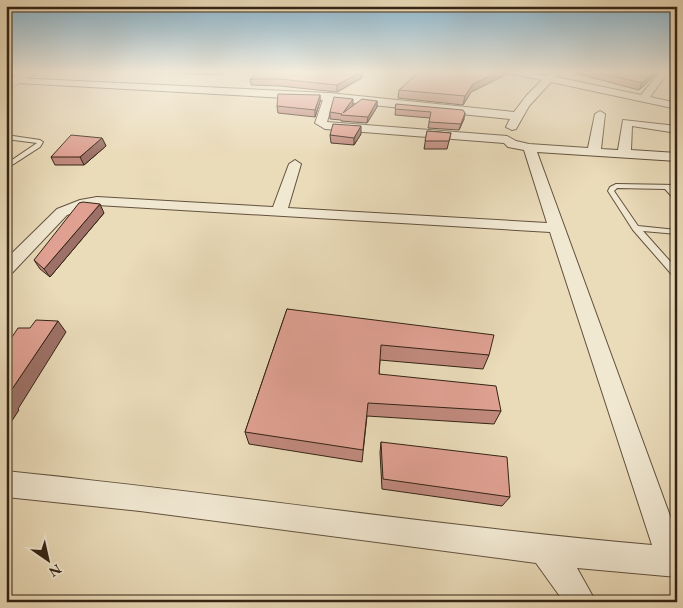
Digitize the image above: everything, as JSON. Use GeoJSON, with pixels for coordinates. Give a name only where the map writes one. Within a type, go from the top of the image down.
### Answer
{"type":"FeatureCollection","features":[{"type":"Feature","properties":{"kind":"street"},"geometry":{"type":"LineString","coordinates":[[328,99],[321,124],[323,125],[507,140],[512,144],[529,148],[677,157]]}},
{"type":"Feature","properties":{"kind":"street"},"geometry":{"type":"LineString","coordinates":[[361,99],[516,116]]}},
{"type":"Feature","properties":{"kind":"street"},"geometry":{"type":"LineString","coordinates":[[507,140],[516,116],[528,99]]}},
{"type":"Feature","properties":{"kind":"street"},"geometry":{"type":"LineString","coordinates":[[650,99],[677,106]]}},
{"type":"Feature","properties":{"kind":"street"},"geometry":{"type":"LineString","coordinates":[[594,152],[600,114]]}},
{"type":"Feature","properties":{"kind":"street"},"geometry":{"type":"LineString","coordinates":[[624,154],[627,122],[677,130]]}},
{"type":"Feature","properties":{"kind":"street"},"geometry":{"type":"LineString","coordinates":[[6,484],[140,498],[544,550],[675,562],[529,148]]}},
{"type":"Feature","properties":{"kind":"street"},"geometry":{"type":"LineString","coordinates":[[279,212],[294,164]]}},
{"type":"Feature","properties":{"kind":"street"},"geometry":{"type":"LineString","coordinates":[[6,269],[62,212],[85,203],[97,201],[557,228]]}},
{"type":"Feature","properties":{"kind":"street"},"geometry":{"type":"LineString","coordinates":[[544,550],[569,581],[581,602]]}},
{"type":"Feature","properties":{"kind":"lane"},"geometry":{"type":"LineString","coordinates":[[6,137],[40,142],[38,146],[6,167]]}},
{"type":"Feature","properties":{"kind":"lane"},"geometry":{"type":"LineString","coordinates":[[666,186],[677,199]]}},
{"type":"Feature","properties":{"kind":"lane"},"geometry":{"type":"LineString","coordinates":[[677,187],[612,188],[611,191],[636,228],[677,275]]}},
{"type":"Feature","properties":{"kind":"lane"},"geometry":{"type":"LineString","coordinates":[[636,228],[677,232]]}},
{"type":"Feature","properties":{"kind":"building"},"geometry":{"type":"Polygon","coordinates":[[[278,99],[319,99],[315,110],[277,106],[278,99]]]}},
{"type":"Feature","properties":{"kind":"building"},"geometry":{"type":"Polygon","coordinates":[[[333,99],[353,99],[343,113],[361,99],[377,101],[368,117],[341,115],[330,112],[333,99]]]}},
{"type":"Feature","properties":{"kind":"building"},"geometry":{"type":"Polygon","coordinates":[[[396,104],[463,110],[465,113],[461,124],[429,122],[431,112],[395,109],[396,104]]]}},
{"type":"Feature","properties":{"kind":"building"},"geometry":{"type":"Polygon","coordinates":[[[333,124],[361,126],[354,138],[330,135],[333,124]]]}},
{"type":"Feature","properties":{"kind":"building"},"geometry":{"type":"Polygon","coordinates":[[[427,131],[451,133],[449,141],[425,141],[427,131]]]}},
{"type":"Feature","properties":{"kind":"building"},"geometry":{"type":"Polygon","coordinates":[[[71,135],[102,138],[80,157],[51,157],[71,135]]]}},
{"type":"Feature","properties":{"kind":"building"},"geometry":{"type":"Polygon","coordinates":[[[79,203],[100,204],[44,269],[34,260],[79,203]]]}},
{"type":"Feature","properties":{"kind":"building"},"geometry":{"type":"Polygon","coordinates":[[[287,309],[494,335],[489,355],[381,345],[379,374],[496,386],[501,411],[368,403],[363,450],[245,432],[287,309]]]}},
{"type":"Feature","properties":{"kind":"building"},"geometry":{"type":"Polygon","coordinates":[[[36,320],[58,321],[6,398],[6,346],[18,328],[30,328],[36,320]]]}},
{"type":"Feature","properties":{"kind":"building"},"geometry":{"type":"Polygon","coordinates":[[[381,442],[507,457],[510,497],[383,479],[381,442]]]}}]}
